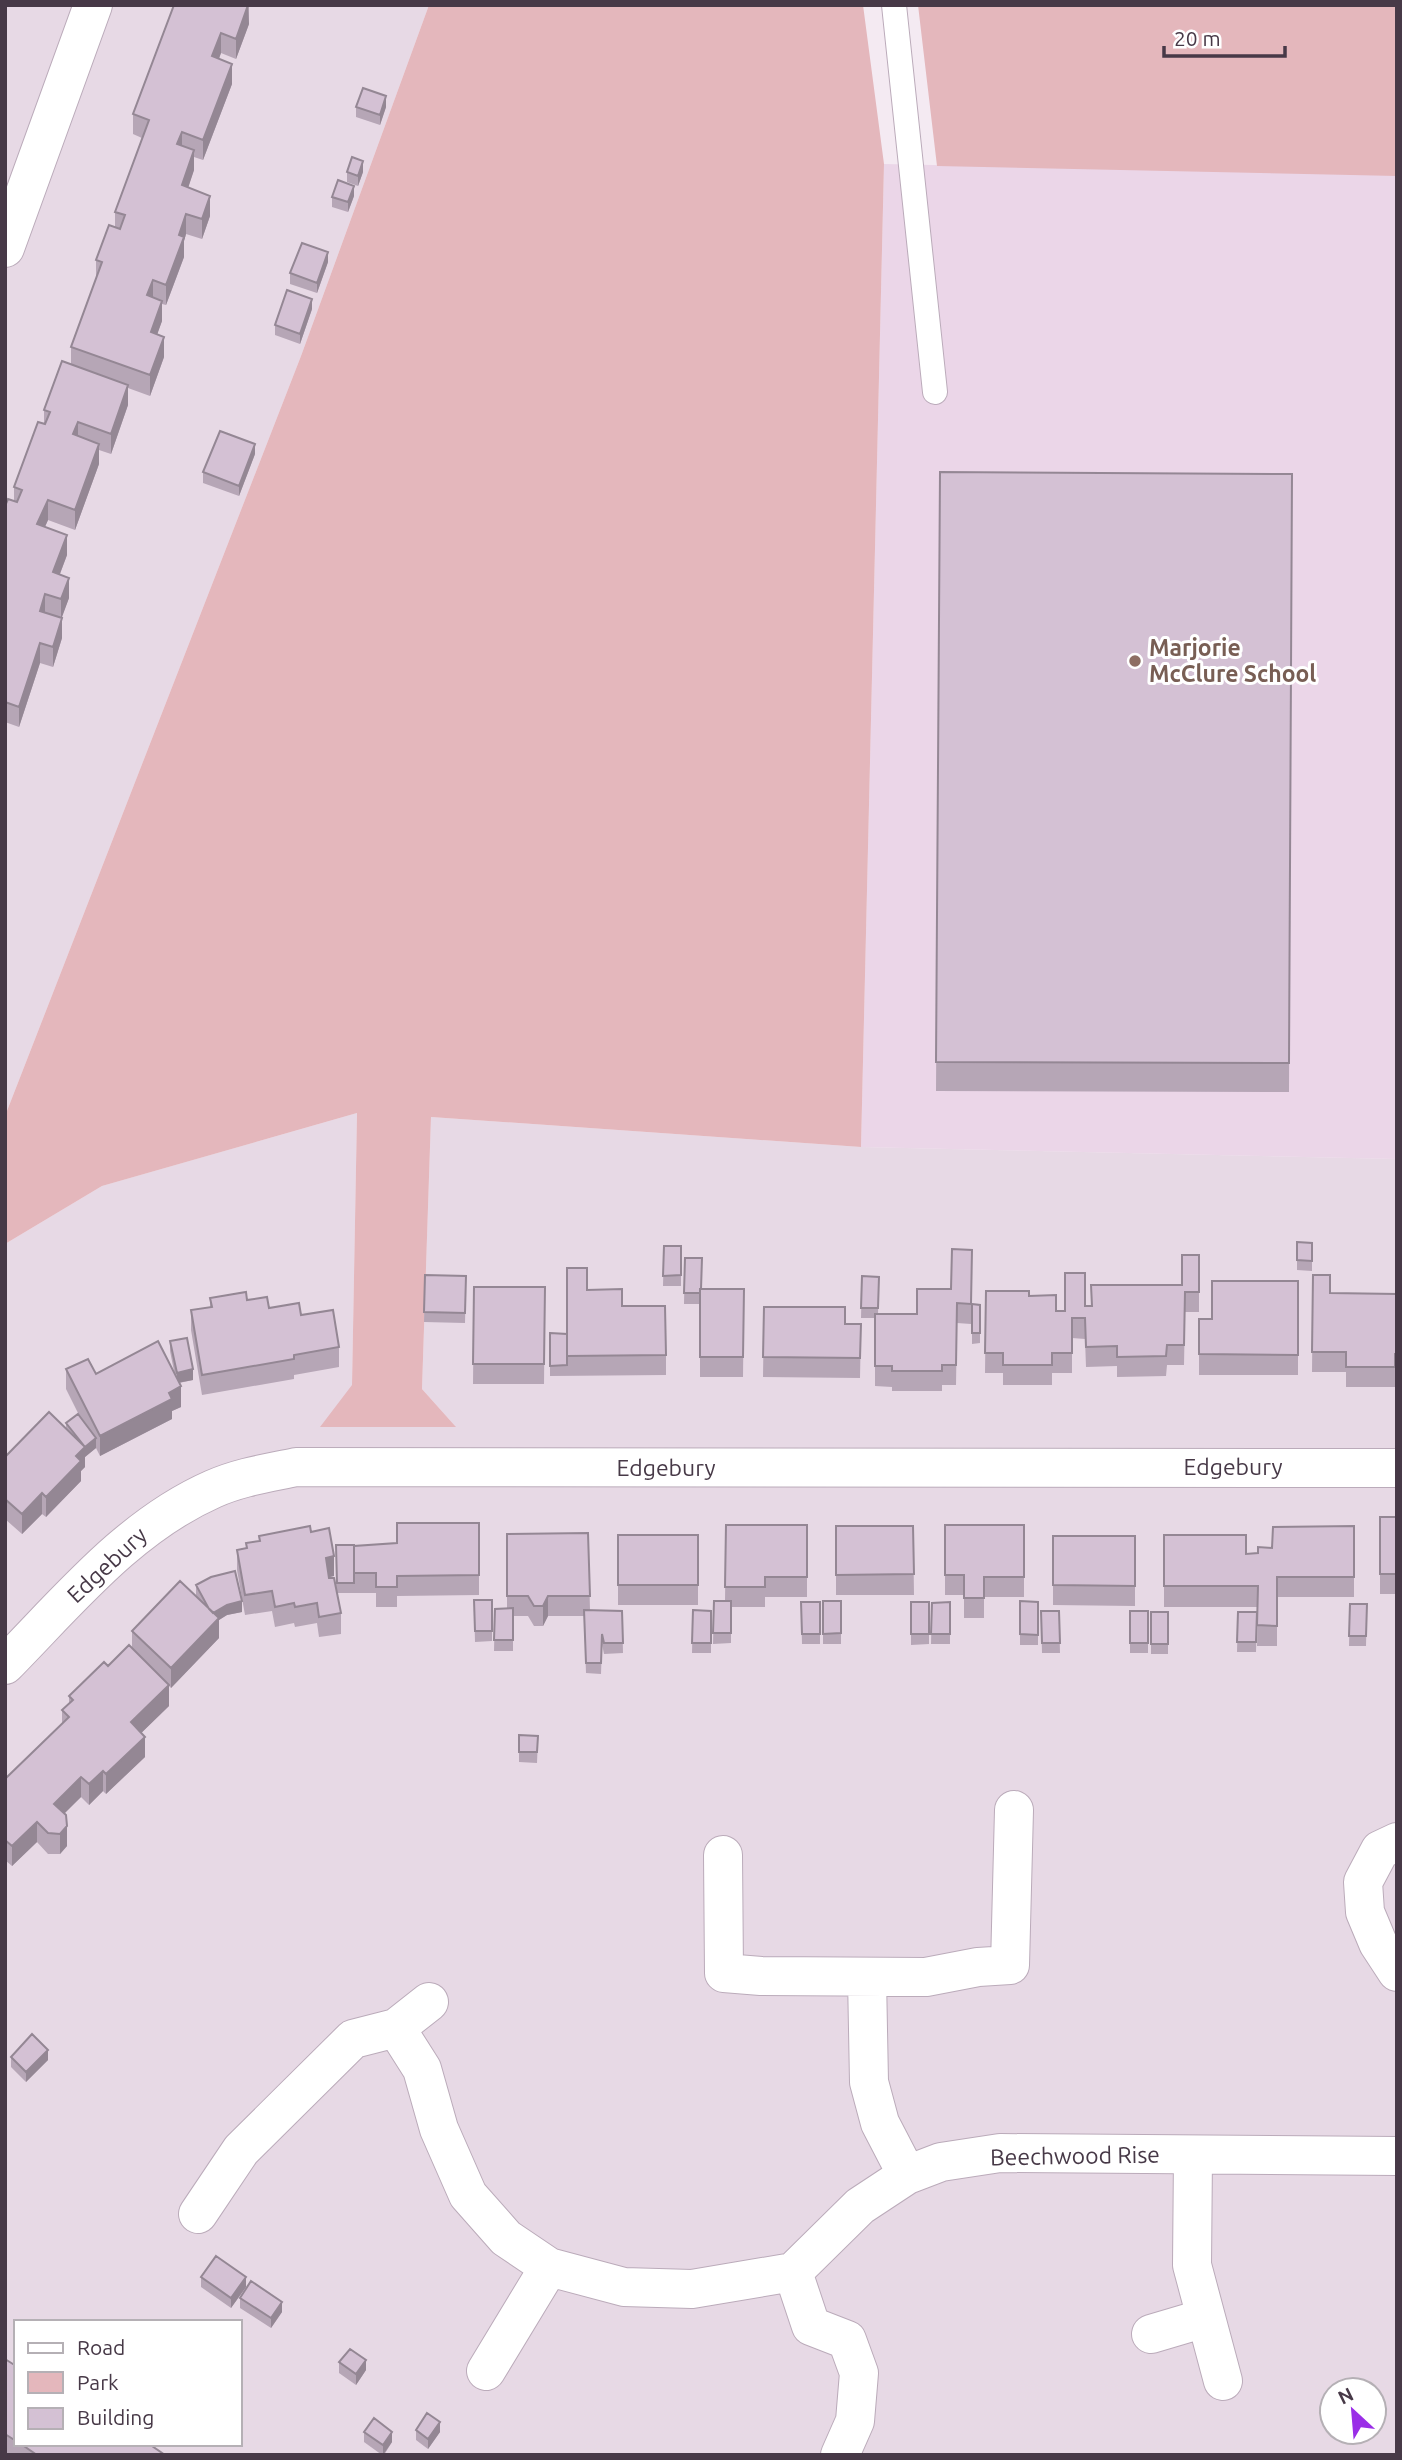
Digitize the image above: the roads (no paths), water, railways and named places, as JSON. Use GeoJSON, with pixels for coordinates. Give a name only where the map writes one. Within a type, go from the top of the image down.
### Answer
{"type":"FeatureCollection","features":[{"type":"Feature","properties":{"kind":"street"},"geometry":{"type":"LineString","coordinates":[[5,248],[93,5]]}},
{"type":"Feature","properties":{"kind":"street","name":"Edgebury"},"geometry":{"type":"LineString","coordinates":[[5,1665],[99,1569],[144,1529],[178,1507],[216,1488],[254,1475],[296,1467],[1397,1468]]}},
{"type":"Feature","properties":{"kind":"street"},"geometry":{"type":"LineString","coordinates":[[723,1855],[724,1973],[867,1978],[926,1977],[978,1967],[1010,1965],[1014,1810]]}},
{"type":"Feature","properties":{"kind":"street"},"geometry":{"type":"LineString","coordinates":[[1397,1842],[1380,1850],[1363,1882],[1365,1912],[1378,1943],[1397,1972]]}},
{"type":"Feature","properties":{"kind":"street"},"geometry":{"type":"LineString","coordinates":[[867,1978],[869,2082],[880,2123],[907,2175]]}},
{"type":"Feature","properties":{"kind":"street"},"geometry":{"type":"LineString","coordinates":[[198,2214],[241,2150],[353,2039],[396,2028],[429,2002]]}},
{"type":"Feature","properties":{"kind":"street"},"geometry":{"type":"LineString","coordinates":[[396,2028],[422,2069],[439,2129],[468,2195],[506,2238],[549,2267],[624,2287],[692,2289],[793,2272],[811,2326],[847,2340],[859,2373],[855,2421],[840,2455]]}},
{"type":"Feature","properties":{"kind":"street","name":"Beechwood Rise"},"geometry":{"type":"LineString","coordinates":[[793,2272],[860,2206],[907,2175],[942,2162],[1000,2153],[1397,2156]]}},
{"type":"Feature","properties":{"kind":"street"},"geometry":{"type":"LineString","coordinates":[[1193,2155],[1192,2265],[1223,2381]]}},
{"type":"Feature","properties":{"kind":"street"},"geometry":{"type":"LineString","coordinates":[[486,2371],[549,2267]]}},
{"type":"Feature","properties":{"kind":"street"},"geometry":{"type":"LineString","coordinates":[[1151,2334],[1205,2318]]}},
{"type":"Feature","properties":{"kind":"lane"},"geometry":{"type":"LineString","coordinates":[[894,5],[935,392]]}},
{"type":"Feature","properties":{"kind":"place","name":"Marjorie McClure School"},"geometry":{"type":"Point","coordinates":[1135,661]}}]}
